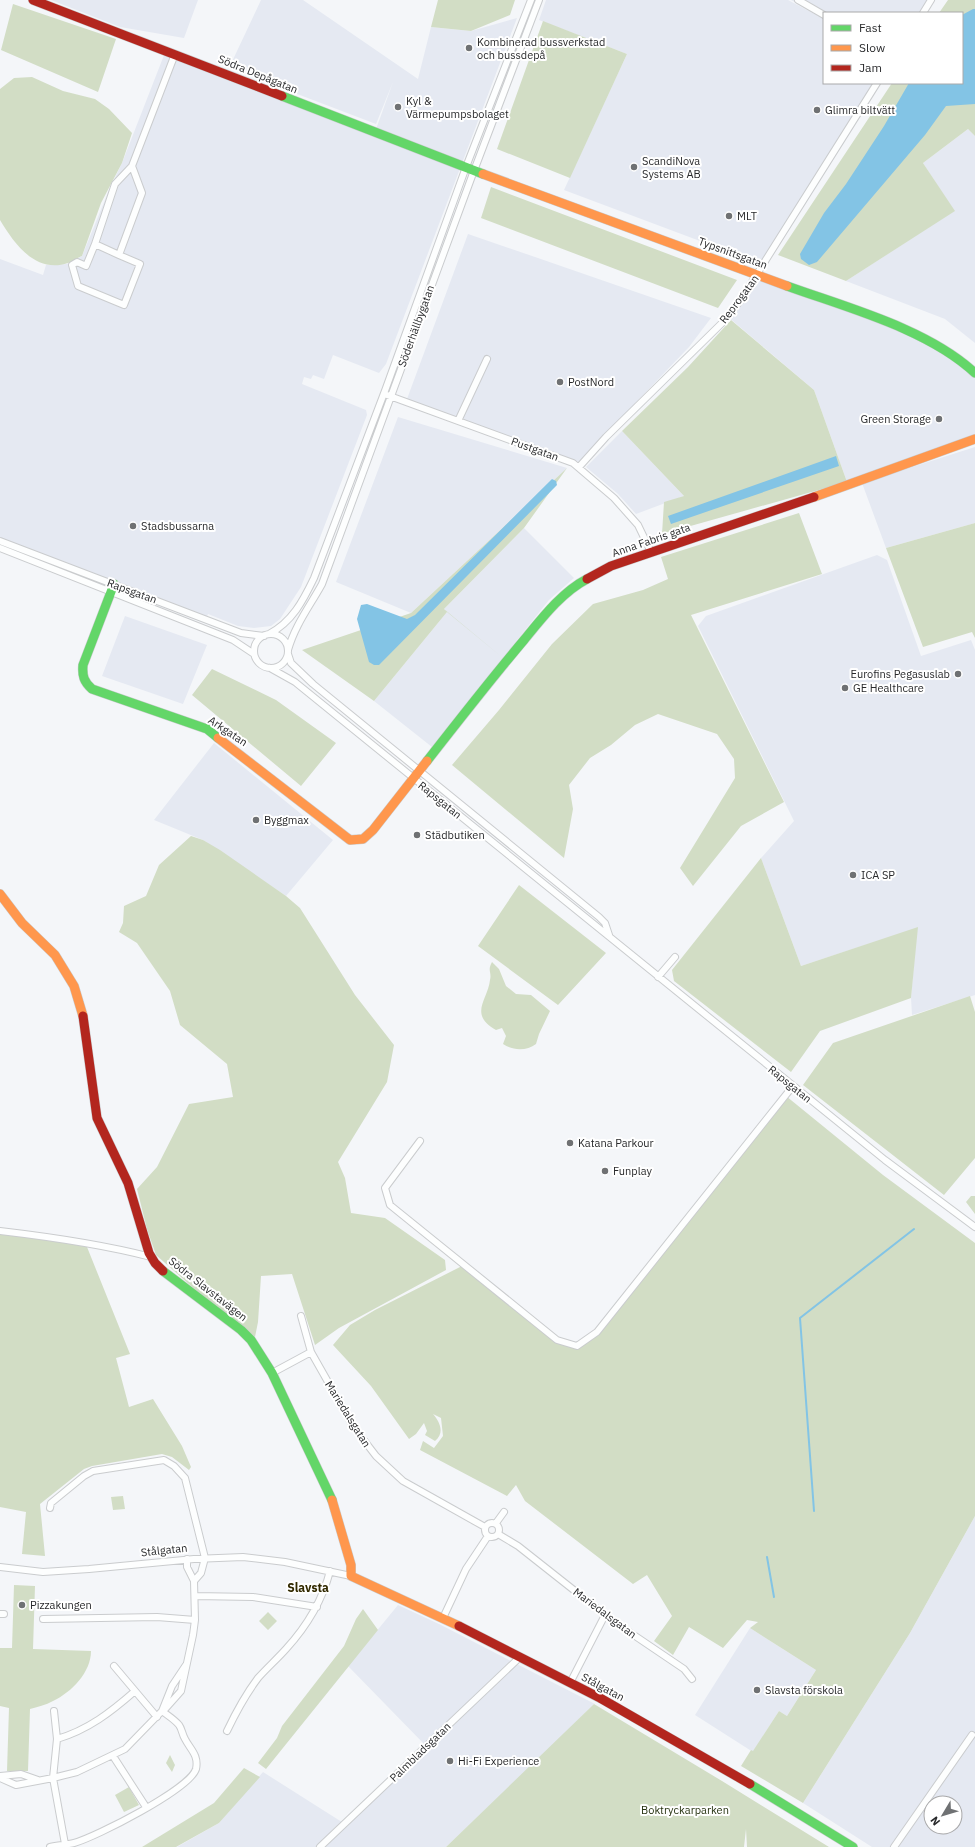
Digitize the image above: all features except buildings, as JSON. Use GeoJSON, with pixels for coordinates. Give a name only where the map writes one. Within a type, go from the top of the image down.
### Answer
{"type":"FeatureCollection","features":[{"type":"Feature","properties":{"kind":"street","name":"Södra Depågatan"},"geometry":{"type":"LineString","coordinates":[[33,0],[470,169]]}},
{"type":"Feature","properties":{"kind":"street","name":"Söderhällbygatan"},"geometry":{"type":"LineString","coordinates":[[288,652],[292,635],[322,584],[531,0]]}},
{"type":"Feature","properties":{"kind":"street","name":"Söderhällbygatan"},"geometry":{"type":"LineString","coordinates":[[267,635],[284,625],[291,618],[307,594],[470,169],[539,0]]}},
{"type":"Feature","properties":{"kind":"street"},"geometry":{"type":"LineString","coordinates":[[798,0],[823,14]]}},
{"type":"Feature","properties":{"kind":"street"},"geometry":{"type":"LineString","coordinates":[[924,12],[931,0]]}},
{"type":"Feature","properties":{"kind":"street"},"geometry":{"type":"LineString","coordinates":[[95,244],[140,264],[124,305],[78,286],[72,265],[77,262],[86,266],[115,184],[132,166],[175,54]]}},
{"type":"Feature","properties":{"kind":"street","name":"Reprogatan"},"geometry":{"type":"LineString","coordinates":[[579,467],[606,437],[722,323],[740,301],[758,275],[876,84]]}},
{"type":"Feature","properties":{"kind":"street"},"geometry":{"type":"LineString","coordinates":[[119,255],[142,193],[132,166]]}},
{"type":"Feature","properties":{"kind":"street","name":"Typsnittsgatan"},"geometry":{"type":"LineString","coordinates":[[470,169],[841,305],[935,342],[961,360],[975,373]]}},
{"type":"Feature","properties":{"kind":"street"},"geometry":{"type":"LineString","coordinates":[[458,422],[488,359]]}},
{"type":"Feature","properties":{"kind":"street","name":"Pustgatan"},"geometry":{"type":"LineString","coordinates":[[384,394],[573,463],[614,498],[638,525],[651,552]]}},
{"type":"Feature","properties":{"kind":"street","name":"Anna Fabris gata"},"geometry":{"type":"LineString","coordinates":[[417,775],[546,614],[579,583],[611,566],[781,509],[975,439]]}},
{"type":"Feature","properties":{"kind":"street","name":"Rapsgatan"},"geometry":{"type":"LineString","coordinates":[[0,541],[233,640],[254,654]]}},
{"type":"Feature","properties":{"kind":"street"},"geometry":{"type":"LineString","coordinates":[[14,554],[16,547]]}},
{"type":"Feature","properties":{"kind":"street","name":"Rapsgatan"},"geometry":{"type":"LineString","coordinates":[[0,548],[241,633],[267,635]]}},
{"type":"Feature","properties":{"kind":"street","name":"Arkgatan"},"geometry":{"type":"LineString","coordinates":[[112,588],[83,665],[82,676],[92,689],[207,728],[350,840],[363,839],[373,830],[417,775]]}},
{"type":"Feature","properties":{"kind":"street"},"geometry":{"type":"LineString","coordinates":[[267,635],[282,638],[288,652],[286,659],[279,666],[270,668],[260,664],[254,654],[256,643],[267,635]]}},
{"type":"Feature","properties":{"kind":"street","name":"Rapsgatan"},"geometry":{"type":"LineString","coordinates":[[288,652],[291,663],[307,679],[417,775],[596,926],[885,1160],[975,1227]]}},
{"type":"Feature","properties":{"kind":"street","name":"Rapsgatan"},"geometry":{"type":"LineString","coordinates":[[270,668],[295,682],[599,917],[605,923],[609,935]]}},
{"type":"Feature","properties":{"kind":"street","name":"Södra Slavstavägen"},"geometry":{"type":"LineString","coordinates":[[0,894],[22,923],[55,955],[74,986],[85,1022],[97,1118],[128,1184],[142,1234],[152,1257],[172,1279],[241,1330],[251,1340],[272,1373],[331,1498],[352,1565],[351,1576]]}},
{"type":"Feature","properties":{"kind":"street"},"geometry":{"type":"LineString","coordinates":[[658,977],[674,957]]}},
{"type":"Feature","properties":{"kind":"street"},"geometry":{"type":"LineString","coordinates":[[420,1141],[385,1188],[390,1205],[557,1340],[577,1346],[597,1332],[793,1086]]}},
{"type":"Feature","properties":{"kind":"street"},"geometry":{"type":"LineString","coordinates":[[0,1231],[73,1240],[117,1248],[152,1257]]}},
{"type":"Feature","properties":{"kind":"street","name":"Mariedalsgatan"},"geometry":{"type":"LineString","coordinates":[[301,1316],[311,1352],[353,1426],[376,1456],[407,1484],[485,1527]]}},
{"type":"Feature","properties":{"kind":"street"},"geometry":{"type":"LineString","coordinates":[[272,1373],[311,1352]]}},
{"type":"Feature","properties":{"kind":"street"},"geometry":{"type":"LineString","coordinates":[[50,1508],[51,1503],[84,1476],[93,1471],[164,1460],[174,1466],[185,1478],[205,1558],[201,1573],[194,1581]]}},
{"type":"Feature","properties":{"kind":"street"},"geometry":{"type":"LineString","coordinates":[[496,1523],[504,1512]]}},
{"type":"Feature","properties":{"kind":"street"},"geometry":{"type":"LineString","coordinates":[[488,1536],[485,1527],[489,1523],[496,1523]]}},
{"type":"Feature","properties":{"kind":"street"},"geometry":{"type":"LineString","coordinates":[[488,1536],[494,1537],[498,1534],[499,1527],[496,1523]]}},
{"type":"Feature","properties":{"kind":"street","name":"Mariedalsgatan"},"geometry":{"type":"LineString","coordinates":[[498,1534],[518,1546],[605,1615],[684,1669],[692,1679]]}},
{"type":"Feature","properties":{"kind":"street"},"geometry":{"type":"LineString","coordinates":[[443,1618],[466,1569],[488,1536]]}},
{"type":"Feature","properties":{"kind":"street","name":"Stålgatan"},"geometry":{"type":"LineString","coordinates":[[0,1567],[43,1572],[187,1559],[257,1558],[285,1562],[351,1576],[443,1618],[570,1683],[695,1752],[853,1847]]}},
{"type":"Feature","properties":{"kind":"street"},"geometry":{"type":"LineString","coordinates":[[162,1711],[174,1701],[181,1691],[195,1620],[194,1581],[187,1567],[187,1559]]}},
{"type":"Feature","properties":{"kind":"street"},"geometry":{"type":"LineString","coordinates":[[227,1731],[247,1694],[262,1674],[297,1637],[317,1607],[325,1590],[330,1571]]}},
{"type":"Feature","properties":{"kind":"street"},"geometry":{"type":"LineString","coordinates":[[195,1596],[253,1597],[317,1607]]}},
{"type":"Feature","properties":{"kind":"street"},"geometry":{"type":"LineString","coordinates":[[570,1683],[605,1615]]}},
{"type":"Feature","properties":{"kind":"street"},"geometry":{"type":"LineString","coordinates":[[43,1619],[157,1617],[195,1620]]}},
{"type":"Feature","properties":{"kind":"street","name":"Palmbladsgatan"},"geometry":{"type":"LineString","coordinates":[[320,1847],[520,1657]]}},
{"type":"Feature","properties":{"kind":"street"},"geometry":{"type":"LineString","coordinates":[[0,1777],[16,1785],[77,1772],[113,1756],[134,1742],[157,1718],[162,1711],[172,1686],[186,1665]]}},
{"type":"Feature","properties":{"kind":"street"},"geometry":{"type":"LineString","coordinates":[[114,1666],[157,1718]]}},
{"type":"Feature","properties":{"kind":"street"},"geometry":{"type":"LineString","coordinates":[[57,1739],[70,1735],[110,1713],[135,1691]]}},
{"type":"Feature","properties":{"kind":"street"},"geometry":{"type":"LineString","coordinates":[[54,1711],[57,1739],[53,1778],[65,1844]]}},
{"type":"Feature","properties":{"kind":"street"},"geometry":{"type":"LineString","coordinates":[[50,1847],[75,1842],[146,1808],[160,1801],[191,1778],[196,1770],[197,1761],[194,1752],[185,1740],[181,1728],[162,1711]]}},
{"type":"Feature","properties":{"kind":"street"},"geometry":{"type":"LineString","coordinates":[[894,1847],[972,1735]]}},
{"type":"Feature","properties":{"kind":"street"},"geometry":{"type":"LineString","coordinates":[[113,1756],[146,1808]]}},
{"type":"Feature","properties":{"kind":"street"},"geometry":{"type":"LineString","coordinates":[[0,1777],[21,1774],[38,1780]]}},
{"type":"Feature","properties":{"kind":"shaded area"},"geometry":{"type":"Polygon","coordinates":[[[51,0],[198,0],[184,38],[120,27],[51,0]]]}},
{"type":"Feature","properties":{"kind":"shaded area"},"geometry":{"type":"Polygon","coordinates":[[[261,0],[303,0],[418,79],[431,27],[471,31],[517,18],[386,364],[379,373],[333,355],[324,379],[313,375],[311,379],[304,377],[302,384],[366,410],[367,415],[301,587],[280,619],[271,626],[254,628],[238,626],[208,614],[206,619],[0,542],[0,259],[43,275],[46,265],[67,264],[82,256],[109,190],[122,163],[166,50],[375,132],[393,82],[376,124],[229,68],[261,0]]]}},
{"type":"Feature","properties":{"kind":"shaded area"},"geometry":{"type":"Polygon","coordinates":[[[546,0],[788,0],[823,18],[823,84],[878,84],[764,265],[564,190],[627,54],[539,20],[546,0]]]}},
{"type":"Feature","properties":{"kind":"shaded area"},"geometry":{"type":"Polygon","coordinates":[[[791,0],[931,0],[924,12],[823,12],[823,17],[791,0]]]}},
{"type":"Feature","properties":{"kind":"shaded area"},"geometry":{"type":"Polygon","coordinates":[[[968,129],[975,136],[975,343],[945,319],[846,281],[954,211],[923,163],[968,129]]]}},
{"type":"Feature","properties":{"kind":"shaded area"},"geometry":{"type":"Polygon","coordinates":[[[468,234],[711,318],[689,347],[579,462],[407,399],[468,234]]]}},
{"type":"Feature","properties":{"kind":"shaded area"},"geometry":{"type":"Polygon","coordinates":[[[758,275],[935,343],[975,373],[975,439],[847,482],[814,390],[727,316],[758,275]]]}},
{"type":"Feature","properties":{"kind":"shaded area"},"geometry":{"type":"Polygon","coordinates":[[[398,417],[567,468],[411,613],[336,582],[398,417]]]}},
{"type":"Feature","properties":{"kind":"shaded area"},"geometry":{"type":"Polygon","coordinates":[[[622,431],[684,496],[636,514],[618,494],[586,467],[622,431]]]}},
{"type":"Feature","properties":{"kind":"shaded area"},"geometry":{"type":"Polygon","coordinates":[[[975,447],[975,523],[886,548],[862,483],[975,447]]]}},
{"type":"Feature","properties":{"kind":"shaded area"},"geometry":{"type":"Polygon","coordinates":[[[524,528],[574,578],[549,600],[432,747],[374,701],[447,612],[444,609],[524,528]]]}},
{"type":"Feature","properties":{"kind":"shaded area"},"geometry":{"type":"Polygon","coordinates":[[[877,555],[887,560],[921,656],[971,640],[975,650],[975,995],[912,1015],[911,998],[917,928],[801,966],[761,858],[794,821],[698,626],[706,616],[877,555]]]}},
{"type":"Feature","properties":{"kind":"shaded area"},"geometry":{"type":"Polygon","coordinates":[[[125,616],[207,645],[183,704],[102,676],[125,616]]]}},
{"type":"Feature","properties":{"kind":"shaded area"},"geometry":{"type":"Polygon","coordinates":[[[214,743],[333,840],[286,896],[203,840],[154,820],[214,743]]]}},
{"type":"Feature","properties":{"kind":"shaded area"},"geometry":{"type":"Polygon","coordinates":[[[975,1516],[975,1847],[872,1847],[803,1803],[910,1633],[975,1516]]]}},
{"type":"Feature","properties":{"kind":"shaded area"},"geometry":{"type":"Polygon","coordinates":[[[398,1605],[439,1624],[595,1704],[446,1847],[177,1847],[219,1823],[263,1772],[345,1824],[426,1746],[348,1666],[398,1605]]]}},
{"type":"Feature","properties":{"kind":"shaded area","name":"Slavsta förskola"},"geometry":{"type":"Polygon","coordinates":[[[750,1628],[816,1670],[787,1716],[779,1711],[753,1752],[695,1715],[750,1628]]]}},
{"type":"Feature","properties":{"kind":"green space"},"geometry":{"type":"Polygon","coordinates":[[[438,0],[515,0],[510,15],[471,31],[431,27],[438,0]]]}},
{"type":"Feature","properties":{"kind":"green space"},"geometry":{"type":"Polygon","coordinates":[[[948,0],[975,0],[975,136],[968,129],[923,163],[955,211],[846,281],[778,255],[891,84],[963,84],[963,12],[940,12],[948,0]]]}},
{"type":"Feature","properties":{"kind":"green space"},"geometry":{"type":"Polygon","coordinates":[[[13,4],[116,39],[98,92],[1,50],[13,4]]]}},
{"type":"Feature","properties":{"kind":"green space"},"geometry":{"type":"Polygon","coordinates":[[[543,21],[627,54],[570,178],[497,149],[543,21]]]}},
{"type":"Feature","properties":{"kind":"green space"},"geometry":{"type":"Polygon","coordinates":[[[32,77],[63,91],[95,99],[109,109],[132,133],[122,163],[101,203],[82,256],[70,262],[56,265],[45,264],[27,254],[19,247],[0,220],[0,89],[14,78],[32,77]]]}},
{"type":"Feature","properties":{"kind":"green space"},"geometry":{"type":"Polygon","coordinates":[[[491,187],[737,280],[718,308],[481,218],[491,187]]]}},
{"type":"Feature","properties":{"kind":"green space"},"geometry":{"type":"Polygon","coordinates":[[[731,320],[814,390],[847,482],[662,534],[664,502],[684,496],[622,431],[688,367],[731,320]]]}},
{"type":"Feature","properties":{"kind":"green space"},"geometry":{"type":"Polygon","coordinates":[[[567,468],[524,528],[444,609],[503,658],[447,612],[374,701],[302,650],[411,613],[567,468]]]}},
{"type":"Feature","properties":{"kind":"green space"},"geometry":{"type":"Polygon","coordinates":[[[799,513],[822,574],[691,615],[784,802],[741,826],[693,886],[680,868],[735,778],[734,759],[717,734],[658,714],[635,725],[611,745],[590,758],[569,785],[573,809],[564,858],[452,765],[552,644],[593,604],[643,590],[668,579],[661,557],[799,513]]]}},
{"type":"Feature","properties":{"kind":"green space"},"geometry":{"type":"Polygon","coordinates":[[[975,523],[975,638],[972,632],[923,647],[886,548],[975,523]]]}},
{"type":"Feature","properties":{"kind":"green space"},"geometry":{"type":"Polygon","coordinates":[[[212,669],[276,700],[336,743],[301,786],[192,695],[212,669]]]}},
{"type":"Feature","properties":{"kind":"green space"},"geometry":{"type":"Polygon","coordinates":[[[191,836],[203,840],[220,850],[286,896],[300,908],[355,995],[394,1045],[387,1082],[338,1162],[345,1178],[351,1213],[385,1218],[445,1260],[446,1270],[339,1328],[315,1345],[292,1274],[261,1276],[258,1322],[255,1337],[198,1292],[156,1255],[147,1229],[137,1189],[157,1167],[189,1104],[233,1097],[227,1064],[180,1025],[170,991],[137,943],[119,932],[123,923],[124,906],[146,896],[159,865],[191,836]]]}},
{"type":"Feature","properties":{"kind":"green space"},"geometry":{"type":"Polygon","coordinates":[[[761,858],[801,966],[918,927],[911,998],[820,1031],[791,1072],[674,981],[672,970],[761,858]]]}},
{"type":"Feature","properties":{"kind":"green space"},"geometry":{"type":"Polygon","coordinates":[[[519,885],[606,953],[558,1005],[478,946],[519,885]]]}},
{"type":"Feature","properties":{"kind":"green space"},"geometry":{"type":"Polygon","coordinates":[[[492,962],[499,969],[506,986],[516,994],[531,995],[550,1011],[536,1044],[528,1048],[515,1049],[503,1044],[506,1036],[502,1028],[496,1030],[483,1018],[481,1012],[489,987],[490,967],[492,962]]]}},
{"type":"Feature","properties":{"kind":"green space"},"geometry":{"type":"Polygon","coordinates":[[[970,996],[975,1012],[975,1158],[944,1195],[803,1085],[833,1043],[970,996]]]}},
{"type":"Feature","properties":{"kind":"green space"},"geometry":{"type":"Polygon","coordinates":[[[786,1096],[883,1175],[975,1243],[975,1516],[910,1633],[803,1803],[741,1766],[751,1750],[753,1751],[779,1711],[787,1716],[816,1670],[750,1628],[758,1622],[747,1620],[723,1648],[689,1627],[673,1655],[654,1641],[672,1616],[647,1575],[633,1584],[525,1501],[516,1485],[507,1496],[420,1450],[423,1441],[434,1448],[443,1436],[441,1418],[433,1414],[438,1420],[441,1431],[440,1435],[435,1441],[425,1435],[427,1431],[424,1423],[416,1434],[409,1439],[371,1386],[333,1345],[350,1325],[375,1310],[464,1265],[557,1340],[577,1345],[597,1332],[786,1096]]]}},
{"type":"Feature","properties":{"kind":"green space"},"geometry":{"type":"Polygon","coordinates":[[[971,1196],[975,1196],[975,1214],[966,1202],[971,1196]]]}},
{"type":"Feature","properties":{"kind":"green space"},"geometry":{"type":"Polygon","coordinates":[[[0,1231],[85,1242],[130,1354],[116,1358],[129,1407],[153,1399],[182,1446],[191,1467],[189,1470],[172,1457],[162,1454],[92,1466],[84,1469],[40,1504],[45,1556],[22,1554],[26,1512],[0,1507],[0,1231]]]}},
{"type":"Feature","properties":{"kind":"green space"},"geometry":{"type":"Polygon","coordinates":[[[123,1496],[125,1509],[113,1510],[111,1497],[123,1496]]]}},
{"type":"Feature","properties":{"kind":"green space"},"geometry":{"type":"Polygon","coordinates":[[[14,1585],[35,1586],[33,1649],[91,1651],[88,1666],[84,1674],[73,1687],[60,1697],[42,1706],[30,1709],[28,1771],[7,1771],[9,1708],[0,1706],[0,1648],[12,1648],[14,1585]]]}},
{"type":"Feature","properties":{"kind":"green space"},"geometry":{"type":"Polygon","coordinates":[[[363,1609],[378,1630],[266,1769],[258,1763],[277,1738],[282,1726],[344,1646],[356,1619],[363,1609]]]}},
{"type":"Feature","properties":{"kind":"green space"},"geometry":{"type":"Polygon","coordinates":[[[268,1612],[277,1621],[268,1630],[259,1621],[268,1612]]]}},
{"type":"Feature","properties":{"kind":"green space","name":"Boktryckarparken"},"geometry":{"type":"Polygon","coordinates":[[[594,1704],[829,1847],[747,1847],[746,1829],[744,1847],[446,1847],[594,1704]]]}},
{"type":"Feature","properties":{"kind":"green space"},"geometry":{"type":"Polygon","coordinates":[[[170,1755],[175,1765],[172,1772],[166,1763],[170,1755]]]}},
{"type":"Feature","properties":{"kind":"green space"},"geometry":{"type":"Polygon","coordinates":[[[244,1768],[260,1777],[219,1823],[176,1847],[142,1847],[214,1803],[244,1768]]]}},
{"type":"Feature","properties":{"kind":"green space"},"geometry":{"type":"Polygon","coordinates":[[[129,1787],[139,1805],[124,1812],[115,1795],[129,1787]]]}},
{"type":"Feature","properties":{"kind":"water"},"geometry":{"type":"Polygon","coordinates":[[[975,9],[975,104],[946,106],[925,135],[817,262],[809,265],[801,259],[800,254],[824,213],[846,184],[884,126],[908,84],[963,84],[963,14],[975,9]]]}},
{"type":"Feature","properties":{"kind":"water"},"geometry":{"type":"Polygon","coordinates":[[[836,456],[839,466],[671,524],[668,516],[836,456]]]}},
{"type":"Feature","properties":{"kind":"water"},"geometry":{"type":"Polygon","coordinates":[[[552,479],[556,481],[557,485],[379,665],[374,665],[369,662],[357,619],[361,605],[367,604],[407,619],[415,615],[552,479]]]}},
{"type":"Feature","properties":{"kind":"waterway"},"geometry":{"type":"LineString","coordinates":[[814,1511],[800,1318],[914,1229]]}},
{"type":"Feature","properties":{"kind":"waterway"},"geometry":{"type":"LineString","coordinates":[[767,1557],[774,1597]]}},
{"type":"Feature","properties":{"kind":"traffic: fast"},"geometry":{"type":"LineString","coordinates":[[282,96],[483,174]]}},
{"type":"Feature","properties":{"kind":"traffic: fast"},"geometry":{"type":"LineString","coordinates":[[787,286],[886,321],[911,332],[956,358],[975,373]]}},
{"type":"Feature","properties":{"kind":"traffic: fast"},"geometry":{"type":"LineString","coordinates":[[427,761],[545,614],[569,591],[587,579]]}},
{"type":"Feature","properties":{"kind":"traffic: fast"},"geometry":{"type":"LineString","coordinates":[[114,584],[83,665],[83,676],[87,684],[92,689],[207,729],[218,738]]}},
{"type":"Feature","properties":{"kind":"traffic: fast"},"geometry":{"type":"LineString","coordinates":[[163,1271],[241,1330],[251,1340],[272,1373],[332,1500]]}},
{"type":"Feature","properties":{"kind":"traffic: fast"},"geometry":{"type":"LineString","coordinates":[[750,1784],[853,1847]]}},
{"type":"Feature","properties":{"kind":"traffic: slow"},"geometry":{"type":"LineString","coordinates":[[483,174],[787,286]]}},
{"type":"Feature","properties":{"kind":"traffic: slow"},"geometry":{"type":"LineString","coordinates":[[814,497],[975,439]]}},
{"type":"Feature","properties":{"kind":"traffic: slow"},"geometry":{"type":"LineString","coordinates":[[218,738],[350,840],[363,839],[373,830],[427,761]]}},
{"type":"Feature","properties":{"kind":"traffic: slow"},"geometry":{"type":"LineString","coordinates":[[0,894],[22,923],[55,955],[74,986],[83,1016]]}},
{"type":"Feature","properties":{"kind":"traffic: slow"},"geometry":{"type":"LineString","coordinates":[[332,1500],[351,1565],[351,1576],[459,1626]]}},
{"type":"Feature","properties":{"kind":"traffic: jam"},"geometry":{"type":"LineString","coordinates":[[33,0],[282,96]]}},
{"type":"Feature","properties":{"kind":"traffic: jam"},"geometry":{"type":"LineString","coordinates":[[587,579],[611,566],[814,497]]}},
{"type":"Feature","properties":{"kind":"traffic: jam"},"geometry":{"type":"LineString","coordinates":[[83,1016],[97,1118],[128,1183],[149,1253],[155,1263],[163,1271]]}},
{"type":"Feature","properties":{"kind":"traffic: jam"},"geometry":{"type":"LineString","coordinates":[[459,1626],[600,1698],[750,1784]]}},
{"type":"Feature","properties":{"kind":"place","name":"Kombinerad bussverkstad och bussdepå"},"geometry":{"type":"Point","coordinates":[469,48]}},
{"type":"Feature","properties":{"kind":"place","name":"Kyl & Värmepumpsbolaget"},"geometry":{"type":"Point","coordinates":[398,107]}},
{"type":"Feature","properties":{"kind":"place","name":"Glimra biltvätt"},"geometry":{"type":"Point","coordinates":[817,110]}},
{"type":"Feature","properties":{"kind":"place","name":"ScandiNova Systems AB"},"geometry":{"type":"Point","coordinates":[634,167]}},
{"type":"Feature","properties":{"kind":"place","name":"MLT"},"geometry":{"type":"Point","coordinates":[729,216]}},
{"type":"Feature","properties":{"kind":"place","name":"PostNord"},"geometry":{"type":"Point","coordinates":[560,382]}},
{"type":"Feature","properties":{"kind":"place","name":"Green Storage"},"geometry":{"type":"Point","coordinates":[939,419]}},
{"type":"Feature","properties":{"kind":"place","name":"Stadsbussarna"},"geometry":{"type":"Point","coordinates":[133,526]}},
{"type":"Feature","properties":{"kind":"place","name":"Eurofins Pegasuslab"},"geometry":{"type":"Point","coordinates":[958,674]}},
{"type":"Feature","properties":{"kind":"place","name":"GE Healthcare"},"geometry":{"type":"Point","coordinates":[845,688]}},
{"type":"Feature","properties":{"kind":"place","name":"Byggmax"},"geometry":{"type":"Point","coordinates":[256,820]}},
{"type":"Feature","properties":{"kind":"place","name":"Städbutiken"},"geometry":{"type":"Point","coordinates":[417,835]}},
{"type":"Feature","properties":{"kind":"place","name":"ICA SP"},"geometry":{"type":"Point","coordinates":[853,875]}},
{"type":"Feature","properties":{"kind":"place","name":"Katana Parkour"},"geometry":{"type":"Point","coordinates":[570,1143]}},
{"type":"Feature","properties":{"kind":"place","name":"Funplay"},"geometry":{"type":"Point","coordinates":[605,1171]}},
{"type":"Feature","properties":{"kind":"place","name":"Pizzakungen"},"geometry":{"type":"Point","coordinates":[22,1605]}},
{"type":"Feature","properties":{"kind":"place","name":"Slavsta förskola"},"geometry":{"type":"Point","coordinates":[757,1690]}},
{"type":"Feature","properties":{"kind":"place","name":"Hi-Fi Experience"},"geometry":{"type":"Point","coordinates":[450,1761]}},
{"type":"Feature","properties":{"kind":"district","name":"Slavsta"},"geometry":{"type":"Point","coordinates":[308,1587]}}]}
